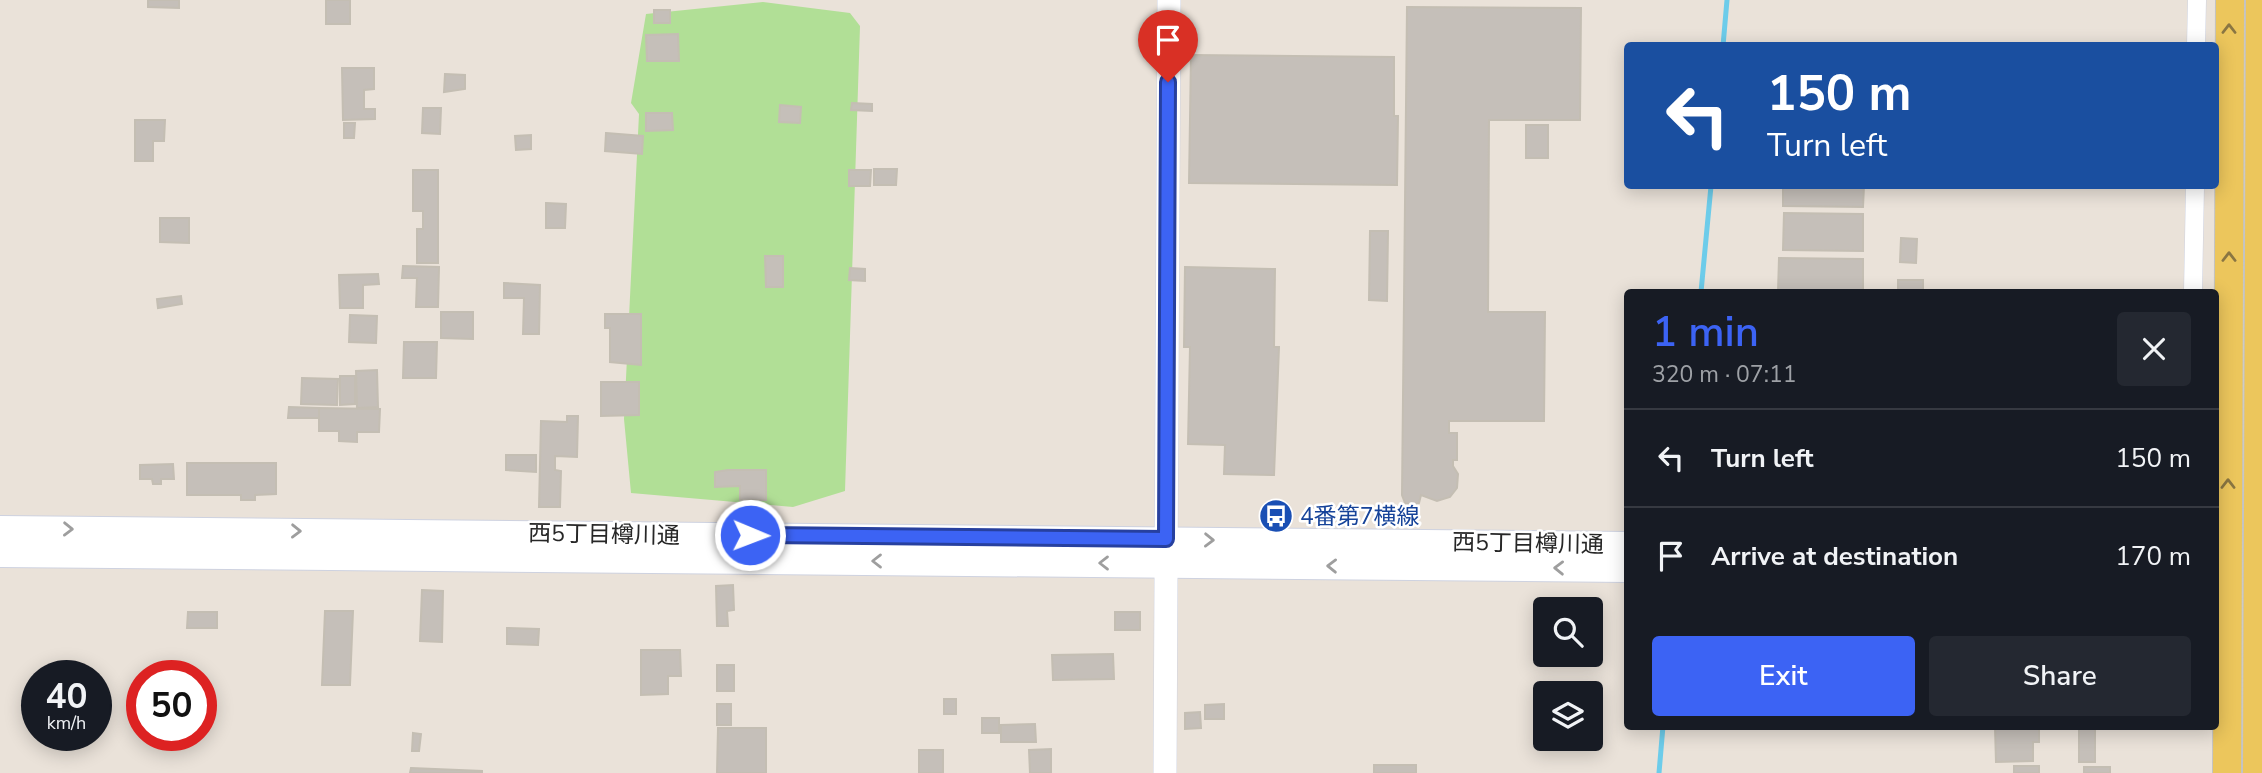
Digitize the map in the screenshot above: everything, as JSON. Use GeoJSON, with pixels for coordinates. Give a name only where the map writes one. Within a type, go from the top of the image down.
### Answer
{"type":"FeatureCollection","features":[{"type":"Feature","properties":{"kind":"main road"},"geometry":{"type":"LineString","coordinates":[[2227,773],[2222,563],[2222,404],[2230,0]]}},
{"type":"Feature","properties":{"kind":"main road"},"geometry":{"type":"LineString","coordinates":[[2257,773],[2260,687],[2260,0]]}},
{"type":"Feature","properties":{"kind":"main road","name":"西5丁目樽川通"},"geometry":{"type":"LineString","coordinates":[[0,529],[1166,551],[1624,569]]}},
{"type":"Feature","properties":{"kind":"main road","name":"西5丁目樽川通"},"geometry":{"type":"LineString","coordinates":[[0,554],[1166,551],[1624,545]]}},
{"type":"Feature","properties":{"kind":"main road"},"geometry":{"type":"LineString","coordinates":[[2222,563],[2260,564]]}},
{"type":"Feature","properties":{"kind":"street"},"geometry":{"type":"LineString","coordinates":[[1165,773],[1169,0]]}},
{"type":"Feature","properties":{"kind":"street"},"geometry":{"type":"LineString","coordinates":[[2196,42],[2197,0]]}},
{"type":"Feature","properties":{"kind":"street"},"geometry":{"type":"LineString","coordinates":[[2193,289],[2194,189]]}},
{"type":"Feature","properties":{"kind":"green space"},"geometry":{"type":"Polygon","coordinates":[[[763,2],[850,13],[860,26],[845,491],[793,507],[631,493],[624,419],[639,114],[631,103],[646,14],[763,2]]]}},
{"type":"Feature","properties":{"kind":"building"},"geometry":{"type":"Polygon","coordinates":[[[148,0],[179,0],[179,8],[148,7],[148,0]]]}},
{"type":"Feature","properties":{"kind":"building"},"geometry":{"type":"Polygon","coordinates":[[[326,0],[350,0],[350,24],[326,24],[326,0]]]}},
{"type":"Feature","properties":{"kind":"building"},"geometry":{"type":"Polygon","coordinates":[[[1407,7],[1581,8],[1580,120],[1489,120],[1488,312],[1545,312],[1544,421],[1449,421],[1449,433],[1457,433],[1457,460],[1453,460],[1453,466],[1458,474],[1457,488],[1450,497],[1437,501],[1421,495],[1419,503],[1412,506],[1405,503],[1402,495],[1407,7]]]}},
{"type":"Feature","properties":{"kind":"building"},"geometry":{"type":"Polygon","coordinates":[[[654,10],[670,10],[670,23],[654,23],[654,10]]]}},
{"type":"Feature","properties":{"kind":"building"},"geometry":{"type":"Polygon","coordinates":[[[678,34],[679,61],[647,61],[646,35],[678,34]]]}},
{"type":"Feature","properties":{"kind":"building"},"geometry":{"type":"Polygon","coordinates":[[[1191,55],[1394,57],[1394,116],[1398,116],[1397,185],[1189,183],[1191,55]]]}},
{"type":"Feature","properties":{"kind":"building"},"geometry":{"type":"Polygon","coordinates":[[[342,68],[374,68],[374,89],[364,90],[364,109],[375,109],[375,119],[343,120],[342,68]]]}},
{"type":"Feature","properties":{"kind":"building"},"geometry":{"type":"Polygon","coordinates":[[[445,74],[465,75],[465,89],[444,92],[445,74]]]}},
{"type":"Feature","properties":{"kind":"building"},"geometry":{"type":"Polygon","coordinates":[[[852,103],[872,104],[872,111],[851,110],[852,103]]]}},
{"type":"Feature","properties":{"kind":"building"},"geometry":{"type":"Polygon","coordinates":[[[780,105],[801,107],[800,123],[779,122],[780,105]]]}},
{"type":"Feature","properties":{"kind":"building"},"geometry":{"type":"Polygon","coordinates":[[[423,108],[441,108],[440,134],[422,133],[423,108]]]}},
{"type":"Feature","properties":{"kind":"building"},"geometry":{"type":"Polygon","coordinates":[[[646,113],[672,113],[673,130],[646,131],[646,113]]]}},
{"type":"Feature","properties":{"kind":"building"},"geometry":{"type":"Polygon","coordinates":[[[135,120],[165,120],[164,141],[153,141],[153,161],[135,161],[135,120]]]}},
{"type":"Feature","properties":{"kind":"building"},"geometry":{"type":"Polygon","coordinates":[[[344,123],[355,123],[354,138],[344,138],[344,123]]]}},
{"type":"Feature","properties":{"kind":"building"},"geometry":{"type":"Polygon","coordinates":[[[1526,125],[1548,125],[1548,158],[1526,158],[1526,125]]]}},
{"type":"Feature","properties":{"kind":"building"},"geometry":{"type":"Polygon","coordinates":[[[606,133],[643,136],[642,154],[605,151],[606,133]]]}},
{"type":"Feature","properties":{"kind":"building"},"geometry":{"type":"Polygon","coordinates":[[[531,135],[531,149],[516,150],[515,136],[531,135]]]}},
{"type":"Feature","properties":{"kind":"building"},"geometry":{"type":"Polygon","coordinates":[[[874,169],[897,169],[896,185],[874,185],[874,169]]]}},
{"type":"Feature","properties":{"kind":"building"},"geometry":{"type":"Polygon","coordinates":[[[413,170],[438,170],[438,263],[417,263],[417,229],[423,229],[423,211],[413,211],[413,170]]]}},
{"type":"Feature","properties":{"kind":"building"},"geometry":{"type":"Polygon","coordinates":[[[849,170],[871,170],[870,186],[849,186],[849,170]]]}},
{"type":"Feature","properties":{"kind":"building"},"geometry":{"type":"Polygon","coordinates":[[[1783,189],[1864,189],[1863,207],[1783,206],[1783,189]]]}},
{"type":"Feature","properties":{"kind":"building"},"geometry":{"type":"Polygon","coordinates":[[[546,203],[566,204],[565,228],[546,228],[546,203]]]}},
{"type":"Feature","properties":{"kind":"building"},"geometry":{"type":"Polygon","coordinates":[[[1784,213],[1863,214],[1863,251],[1783,250],[1784,213]]]}},
{"type":"Feature","properties":{"kind":"building"},"geometry":{"type":"Polygon","coordinates":[[[160,218],[189,218],[189,243],[160,242],[160,218]]]}},
{"type":"Feature","properties":{"kind":"building"},"geometry":{"type":"Polygon","coordinates":[[[1370,231],[1388,231],[1387,301],[1369,300],[1370,231]]]}},
{"type":"Feature","properties":{"kind":"building"},"geometry":{"type":"Polygon","coordinates":[[[1901,238],[1917,239],[1916,263],[1900,262],[1901,238]]]}},
{"type":"Feature","properties":{"kind":"building"},"geometry":{"type":"Polygon","coordinates":[[[765,256],[783,256],[783,287],[766,287],[765,256]]]}},
{"type":"Feature","properties":{"kind":"building"},"geometry":{"type":"Polygon","coordinates":[[[1779,258],[1863,259],[1863,289],[1778,289],[1779,258]]]}},
{"type":"Feature","properties":{"kind":"building"},"geometry":{"type":"Polygon","coordinates":[[[403,266],[439,267],[438,307],[416,307],[417,278],[402,278],[403,266]]]}},
{"type":"Feature","properties":{"kind":"building"},"geometry":{"type":"Polygon","coordinates":[[[1185,267],[1275,269],[1274,347],[1279,347],[1274,475],[1224,474],[1225,445],[1188,444],[1190,347],[1184,347],[1185,267]]]}},
{"type":"Feature","properties":{"kind":"building"},"geometry":{"type":"Polygon","coordinates":[[[850,268],[865,269],[865,281],[849,280],[850,268]]]}},
{"type":"Feature","properties":{"kind":"building"},"geometry":{"type":"Polygon","coordinates":[[[378,274],[379,284],[363,285],[363,308],[340,308],[339,275],[378,274]]]}},
{"type":"Feature","properties":{"kind":"building"},"geometry":{"type":"Polygon","coordinates":[[[1898,280],[1923,280],[1923,289],[1898,289],[1898,280]]]}},
{"type":"Feature","properties":{"kind":"building"},"geometry":{"type":"Polygon","coordinates":[[[504,283],[540,285],[539,334],[523,334],[524,298],[504,298],[504,283]]]}},
{"type":"Feature","properties":{"kind":"building"},"geometry":{"type":"Polygon","coordinates":[[[181,296],[182,304],[158,308],[157,299],[181,296]]]}},
{"type":"Feature","properties":{"kind":"building"},"geometry":{"type":"Polygon","coordinates":[[[441,312],[473,312],[473,339],[441,338],[441,312]]]}},
{"type":"Feature","properties":{"kind":"building"},"geometry":{"type":"Polygon","coordinates":[[[605,314],[641,314],[641,365],[610,362],[610,328],[605,328],[605,314]]]}},
{"type":"Feature","properties":{"kind":"building"},"geometry":{"type":"Polygon","coordinates":[[[350,315],[377,316],[376,343],[349,342],[350,315]]]}},
{"type":"Feature","properties":{"kind":"building"},"geometry":{"type":"Polygon","coordinates":[[[404,342],[437,342],[436,378],[403,378],[404,342]]]}},
{"type":"Feature","properties":{"kind":"building"},"geometry":{"type":"Polygon","coordinates":[[[377,370],[378,407],[357,408],[356,371],[377,370]]]}},
{"type":"Feature","properties":{"kind":"building"},"geometry":{"type":"Polygon","coordinates":[[[340,376],[355,376],[355,404],[340,405],[340,376]]]}},
{"type":"Feature","properties":{"kind":"building"},"geometry":{"type":"Polygon","coordinates":[[[302,378],[338,379],[337,405],[301,404],[302,378]]]}},
{"type":"Feature","properties":{"kind":"building"},"geometry":{"type":"Polygon","coordinates":[[[601,382],[639,382],[639,415],[601,416],[601,382]]]}},
{"type":"Feature","properties":{"kind":"building"},"geometry":{"type":"Polygon","coordinates":[[[289,407],[319,408],[319,418],[288,418],[289,407]]]}},
{"type":"Feature","properties":{"kind":"building"},"geometry":{"type":"Polygon","coordinates":[[[319,408],[380,409],[379,432],[357,432],[357,442],[339,441],[339,431],[319,431],[319,408]]]}},
{"type":"Feature","properties":{"kind":"building"},"geometry":{"type":"Polygon","coordinates":[[[567,416],[578,416],[577,457],[555,456],[555,470],[561,471],[560,507],[539,507],[541,421],[567,422],[567,416]]]}},
{"type":"Feature","properties":{"kind":"building"},"geometry":{"type":"Polygon","coordinates":[[[506,455],[536,455],[536,472],[506,470],[506,455]]]}},
{"type":"Feature","properties":{"kind":"building"},"geometry":{"type":"Polygon","coordinates":[[[187,463],[276,463],[276,494],[255,495],[255,500],[241,500],[241,495],[187,495],[187,463]]]}},
{"type":"Feature","properties":{"kind":"building"},"geometry":{"type":"Polygon","coordinates":[[[173,464],[174,479],[161,479],[161,484],[153,484],[152,479],[140,479],[140,465],[173,464]]]}},
{"type":"Feature","properties":{"kind":"building"},"geometry":{"type":"Polygon","coordinates":[[[766,470],[766,500],[740,500],[740,486],[715,487],[715,472],[766,470]]]}},
{"type":"Feature","properties":{"kind":"building"},"geometry":{"type":"Polygon","coordinates":[[[733,585],[734,610],[727,611],[728,626],[717,626],[716,586],[733,585]]]}},
{"type":"Feature","properties":{"kind":"building"},"geometry":{"type":"Polygon","coordinates":[[[422,590],[443,591],[442,642],[420,641],[422,590]]]}},
{"type":"Feature","properties":{"kind":"building"},"geometry":{"type":"Polygon","coordinates":[[[325,611],[353,611],[350,685],[322,685],[325,611]]]}},
{"type":"Feature","properties":{"kind":"building"},"geometry":{"type":"Polygon","coordinates":[[[188,612],[217,612],[217,628],[187,628],[188,612]]]}},
{"type":"Feature","properties":{"kind":"building"},"geometry":{"type":"Polygon","coordinates":[[[1115,612],[1140,612],[1140,630],[1115,630],[1115,612]]]}},
{"type":"Feature","properties":{"kind":"building"},"geometry":{"type":"Polygon","coordinates":[[[507,628],[539,629],[538,645],[507,644],[507,628]]]}},
{"type":"Feature","properties":{"kind":"building"},"geometry":{"type":"Polygon","coordinates":[[[641,650],[680,650],[681,676],[668,676],[668,694],[641,695],[641,650]]]}},
{"type":"Feature","properties":{"kind":"building"},"geometry":{"type":"Polygon","coordinates":[[[1113,654],[1114,679],[1053,680],[1052,655],[1113,654]]]}},
{"type":"Feature","properties":{"kind":"building"},"geometry":{"type":"Polygon","coordinates":[[[717,665],[734,665],[734,691],[717,691],[717,665]]]}},
{"type":"Feature","properties":{"kind":"building"},"geometry":{"type":"Polygon","coordinates":[[[944,699],[956,699],[956,714],[944,714],[944,699]]]}},
{"type":"Feature","properties":{"kind":"building"},"geometry":{"type":"Polygon","coordinates":[[[717,704],[731,704],[731,725],[717,725],[717,704]]]}},
{"type":"Feature","properties":{"kind":"building"},"geometry":{"type":"Polygon","coordinates":[[[1224,704],[1224,719],[1205,719],[1205,705],[1224,704]]]}},
{"type":"Feature","properties":{"kind":"building"},"geometry":{"type":"Polygon","coordinates":[[[1200,712],[1201,728],[1185,729],[1185,713],[1200,712]]]}},
{"type":"Feature","properties":{"kind":"building"},"geometry":{"type":"Polygon","coordinates":[[[982,718],[999,718],[999,733],[982,733],[982,718]]]}},
{"type":"Feature","properties":{"kind":"building"},"geometry":{"type":"Polygon","coordinates":[[[1035,724],[1036,742],[1001,742],[1001,725],[1035,724]]]}},
{"type":"Feature","properties":{"kind":"building"},"geometry":{"type":"Polygon","coordinates":[[[718,728],[766,728],[766,773],[717,773],[718,728]]]}},
{"type":"Feature","properties":{"kind":"building"},"geometry":{"type":"Polygon","coordinates":[[[1995,730],[2039,730],[2039,742],[2033,742],[2033,761],[1996,762],[1995,730]]]}},
{"type":"Feature","properties":{"kind":"building"},"geometry":{"type":"Polygon","coordinates":[[[2079,730],[2095,730],[2095,762],[2079,762],[2079,730]]]}},
{"type":"Feature","properties":{"kind":"building"},"geometry":{"type":"Polygon","coordinates":[[[413,733],[421,734],[419,751],[412,751],[413,733]]]}},
{"type":"Feature","properties":{"kind":"building"},"geometry":{"type":"Polygon","coordinates":[[[1051,749],[1051,773],[1030,773],[1029,750],[1051,749]]]}},
{"type":"Feature","properties":{"kind":"building"},"geometry":{"type":"Polygon","coordinates":[[[919,750],[943,750],[943,773],[919,773],[919,750]]]}},
{"type":"Feature","properties":{"kind":"building"},"geometry":{"type":"Polygon","coordinates":[[[1374,765],[1416,765],[1416,773],[1374,773],[1374,765]]]}},
{"type":"Feature","properties":{"kind":"building"},"geometry":{"type":"Polygon","coordinates":[[[2014,766],[2039,766],[2039,773],[2014,773],[2014,766]]]}},
{"type":"Feature","properties":{"kind":"building"},"geometry":{"type":"Polygon","coordinates":[[[2084,767],[2110,767],[2110,773],[2084,773],[2084,767]]]}},
{"type":"Feature","properties":{"kind":"building"},"geometry":{"type":"Polygon","coordinates":[[[411,768],[482,771],[482,773],[410,773],[411,768]]]}},
{"type":"Feature","properties":{"kind":"waterway"},"geometry":{"type":"LineString","coordinates":[[1723,42],[1727,0]]}},
{"type":"Feature","properties":{"kind":"waterway"},"geometry":{"type":"LineString","coordinates":[[1701,289],[1711,189]]}},
{"type":"Feature","properties":{"kind":"waterway"},"geometry":{"type":"LineString","coordinates":[[1659,773],[1663,730]]}},
{"type":"Feature","properties":{"kind":"place","name":"4番第7横線"},"geometry":{"type":"Point","coordinates":[1276,516]}},
{"type":"Feature","properties":{"kind":"route"},"geometry":{"type":"LineString","coordinates":[[750,535],[1166,539],[1168,82]]}}]}
